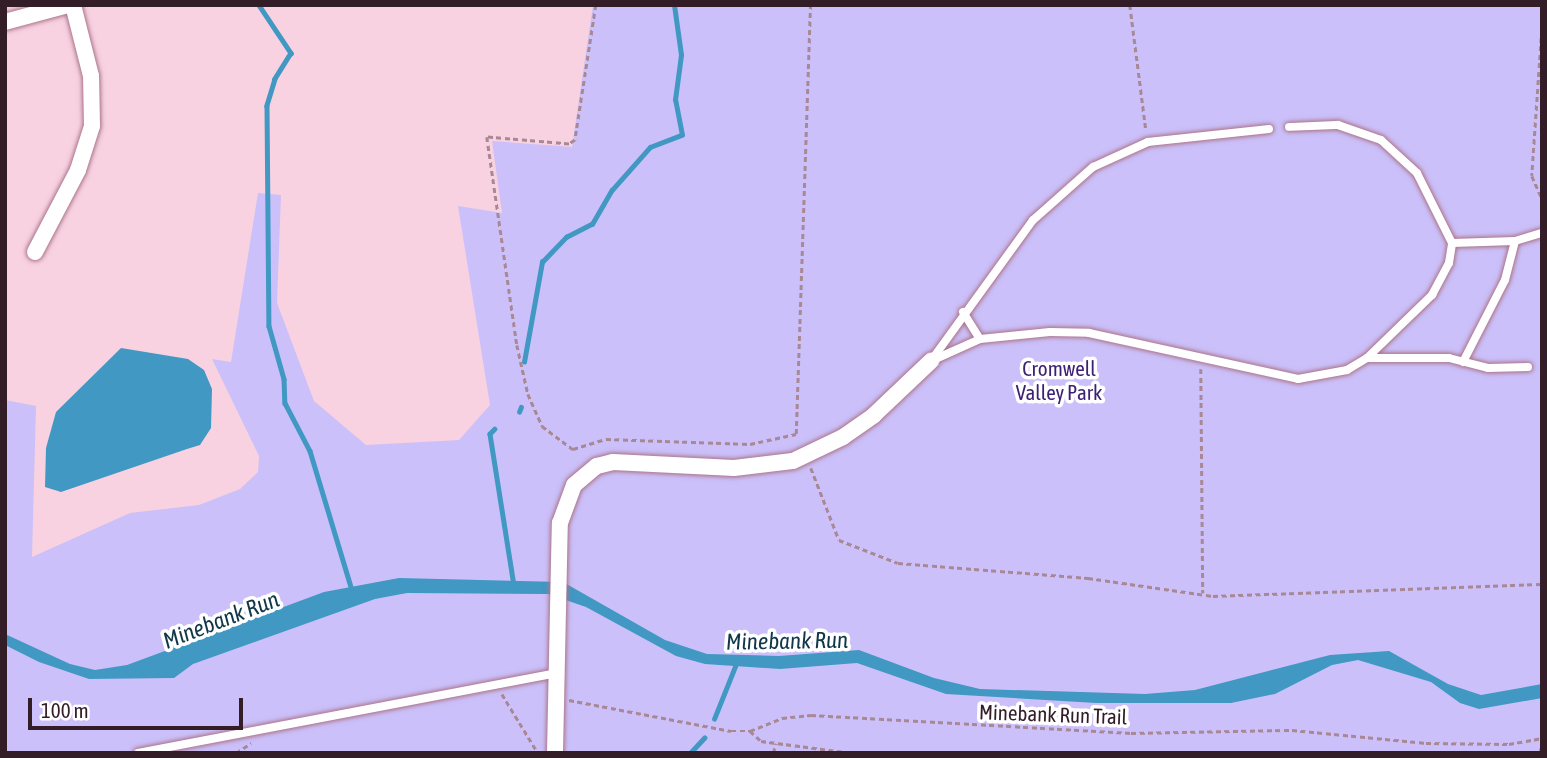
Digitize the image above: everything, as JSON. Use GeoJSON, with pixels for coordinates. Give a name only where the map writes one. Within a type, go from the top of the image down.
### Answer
{"type":"FeatureCollection","features":[{"type":"Feature","properties":{"kind":"street"},"geometry":{"type":"LineString","coordinates":[[5,22],[70,5],[91,76],[92,126],[78,170],[35,252]]}},
{"type":"Feature","properties":{"kind":"street"},"geometry":{"type":"LineString","coordinates":[[555,753],[560,523],[566,497],[597,466],[634,460],[745,468],[807,455],[874,415],[931,361]]}},
{"type":"Feature","properties":{"kind":"lane"},"geometry":{"type":"LineString","coordinates":[[931,361],[980,340],[1016,333],[1089,333],[1298,379],[1347,370],[1367,358],[1432,295],[1449,263],[1452,243],[1417,173],[1381,140],[1338,125],[1289,127]]}},
{"type":"Feature","properties":{"kind":"lane"},"geometry":{"type":"LineString","coordinates":[[931,361],[963,312],[1033,220],[1063,190],[1093,167],[1148,142],[1269,129]]}},
{"type":"Feature","properties":{"kind":"lane"},"geometry":{"type":"LineString","coordinates":[[1452,243],[1515,241],[1542,233]]}},
{"type":"Feature","properties":{"kind":"lane"},"geometry":{"type":"LineString","coordinates":[[1463,362],[1506,280],[1515,241]]}},
{"type":"Feature","properties":{"kind":"lane"},"geometry":{"type":"LineString","coordinates":[[963,312],[980,340]]}},
{"type":"Feature","properties":{"kind":"lane"},"geometry":{"type":"LineString","coordinates":[[1367,358],[1463,362],[1488,368],[1528,368]]}},
{"type":"Feature","properties":{"kind":"lane"},"geometry":{"type":"LineString","coordinates":[[138,753],[446,691],[558,673]]}},
{"type":"Feature","properties":{"kind":"path"},"geometry":{"type":"LineString","coordinates":[[596,5],[575,140],[569,144],[487,137],[517,345],[528,394],[542,426],[573,449],[606,439],[750,444],[796,434],[810,5]]}},
{"type":"Feature","properties":{"kind":"path"},"geometry":{"type":"LineString","coordinates":[[1130,5],[1148,142]]}},
{"type":"Feature","properties":{"kind":"path"},"geometry":{"type":"LineString","coordinates":[[1542,29],[1532,176],[1542,198]]}},
{"type":"Feature","properties":{"kind":"path"},"geometry":{"type":"LineString","coordinates":[[1200,359],[1205,419],[1203,593]]}},
{"type":"Feature","properties":{"kind":"path"},"geometry":{"type":"LineString","coordinates":[[807,455],[828,521],[839,540],[862,553],[898,563],[1203,593],[1542,584]]}},
{"type":"Feature","properties":{"kind":"path"},"geometry":{"type":"LineString","coordinates":[[500,691],[538,753]]}},
{"type":"Feature","properties":{"kind":"path","name":"Minebank Run Trail"},"geometry":{"type":"LineString","coordinates":[[567,699],[716,729],[750,731],[782,718],[811,715],[1131,733],[1292,730],[1426,743],[1509,744],[1542,738]]}},
{"type":"Feature","properties":{"kind":"path"},"geometry":{"type":"LineString","coordinates":[[750,731],[761,741],[852,753]]}},
{"type":"Feature","properties":{"kind":"path"},"geometry":{"type":"LineString","coordinates":[[236,753],[260,737]]}},
{"type":"Feature","properties":{"kind":"path"},"geometry":{"type":"LineString","coordinates":[[1539,753],[1542,738]]}},
{"type":"Feature","properties":{"kind":"path"},"geometry":{"type":"LineString","coordinates":[[773,753],[776,743]]}},
{"type":"Feature","properties":{"kind":"green space","name":"Cromwell Valley Park"},"geometry":{"type":"Polygon","coordinates":[[[593,5],[1542,5],[1542,753],[5,753],[5,400],[36,406],[32,557],[130,513],[199,505],[240,489],[258,472],[259,456],[212,359],[231,362],[258,193],[281,195],[277,303],[314,401],[366,445],[459,440],[490,405],[458,206],[502,213],[492,141],[572,147],[593,5]]]}},
{"type":"Feature","properties":{"kind":"water"},"geometry":{"type":"Polygon","coordinates":[[[121,348],[188,359],[204,370],[212,389],[211,428],[200,445],[61,492],[45,487],[46,448],[56,412],[121,348]]]}},
{"type":"Feature","properties":{"kind":"water","name":"Minebank Run"},"geometry":{"type":"Polygon","coordinates":[[[399,578],[563,582],[665,640],[707,654],[779,656],[859,650],[934,678],[980,689],[1145,694],[1195,690],[1330,655],[1389,651],[1448,684],[1481,695],[1542,684],[1542,698],[1479,709],[1460,703],[1431,682],[1358,660],[1332,665],[1275,694],[1231,703],[1096,703],[946,694],[857,663],[780,669],[705,664],[676,656],[586,607],[548,594],[407,593],[375,599],[193,664],[174,678],[89,679],[39,662],[5,645],[5,634],[70,664],[95,670],[127,665],[324,592],[399,578]]]}},
{"type":"Feature","properties":{"kind":"waterway"},"geometry":{"type":"LineString","coordinates":[[259,5],[291,53],[275,79],[267,106],[269,326],[284,379],[285,403],[310,451],[351,587]]}},
{"type":"Feature","properties":{"kind":"waterway"},"geometry":{"type":"LineString","coordinates":[[524,362],[542,262],[566,237],[592,224],[612,190],[650,147],[682,135],[675,100],[681,55],[674,5]]}},
{"type":"Feature","properties":{"kind":"waterway"},"geometry":{"type":"LineString","coordinates":[[519,412],[521,407]]}},
{"type":"Feature","properties":{"kind":"waterway"},"geometry":{"type":"LineString","coordinates":[[495,429],[490,434],[514,585]]}},
{"type":"Feature","properties":{"kind":"waterway"},"geometry":{"type":"LineString","coordinates":[[714,719],[736,664]]}},
{"type":"Feature","properties":{"kind":"waterway"},"geometry":{"type":"LineString","coordinates":[[690,753],[704,738]]}}]}
